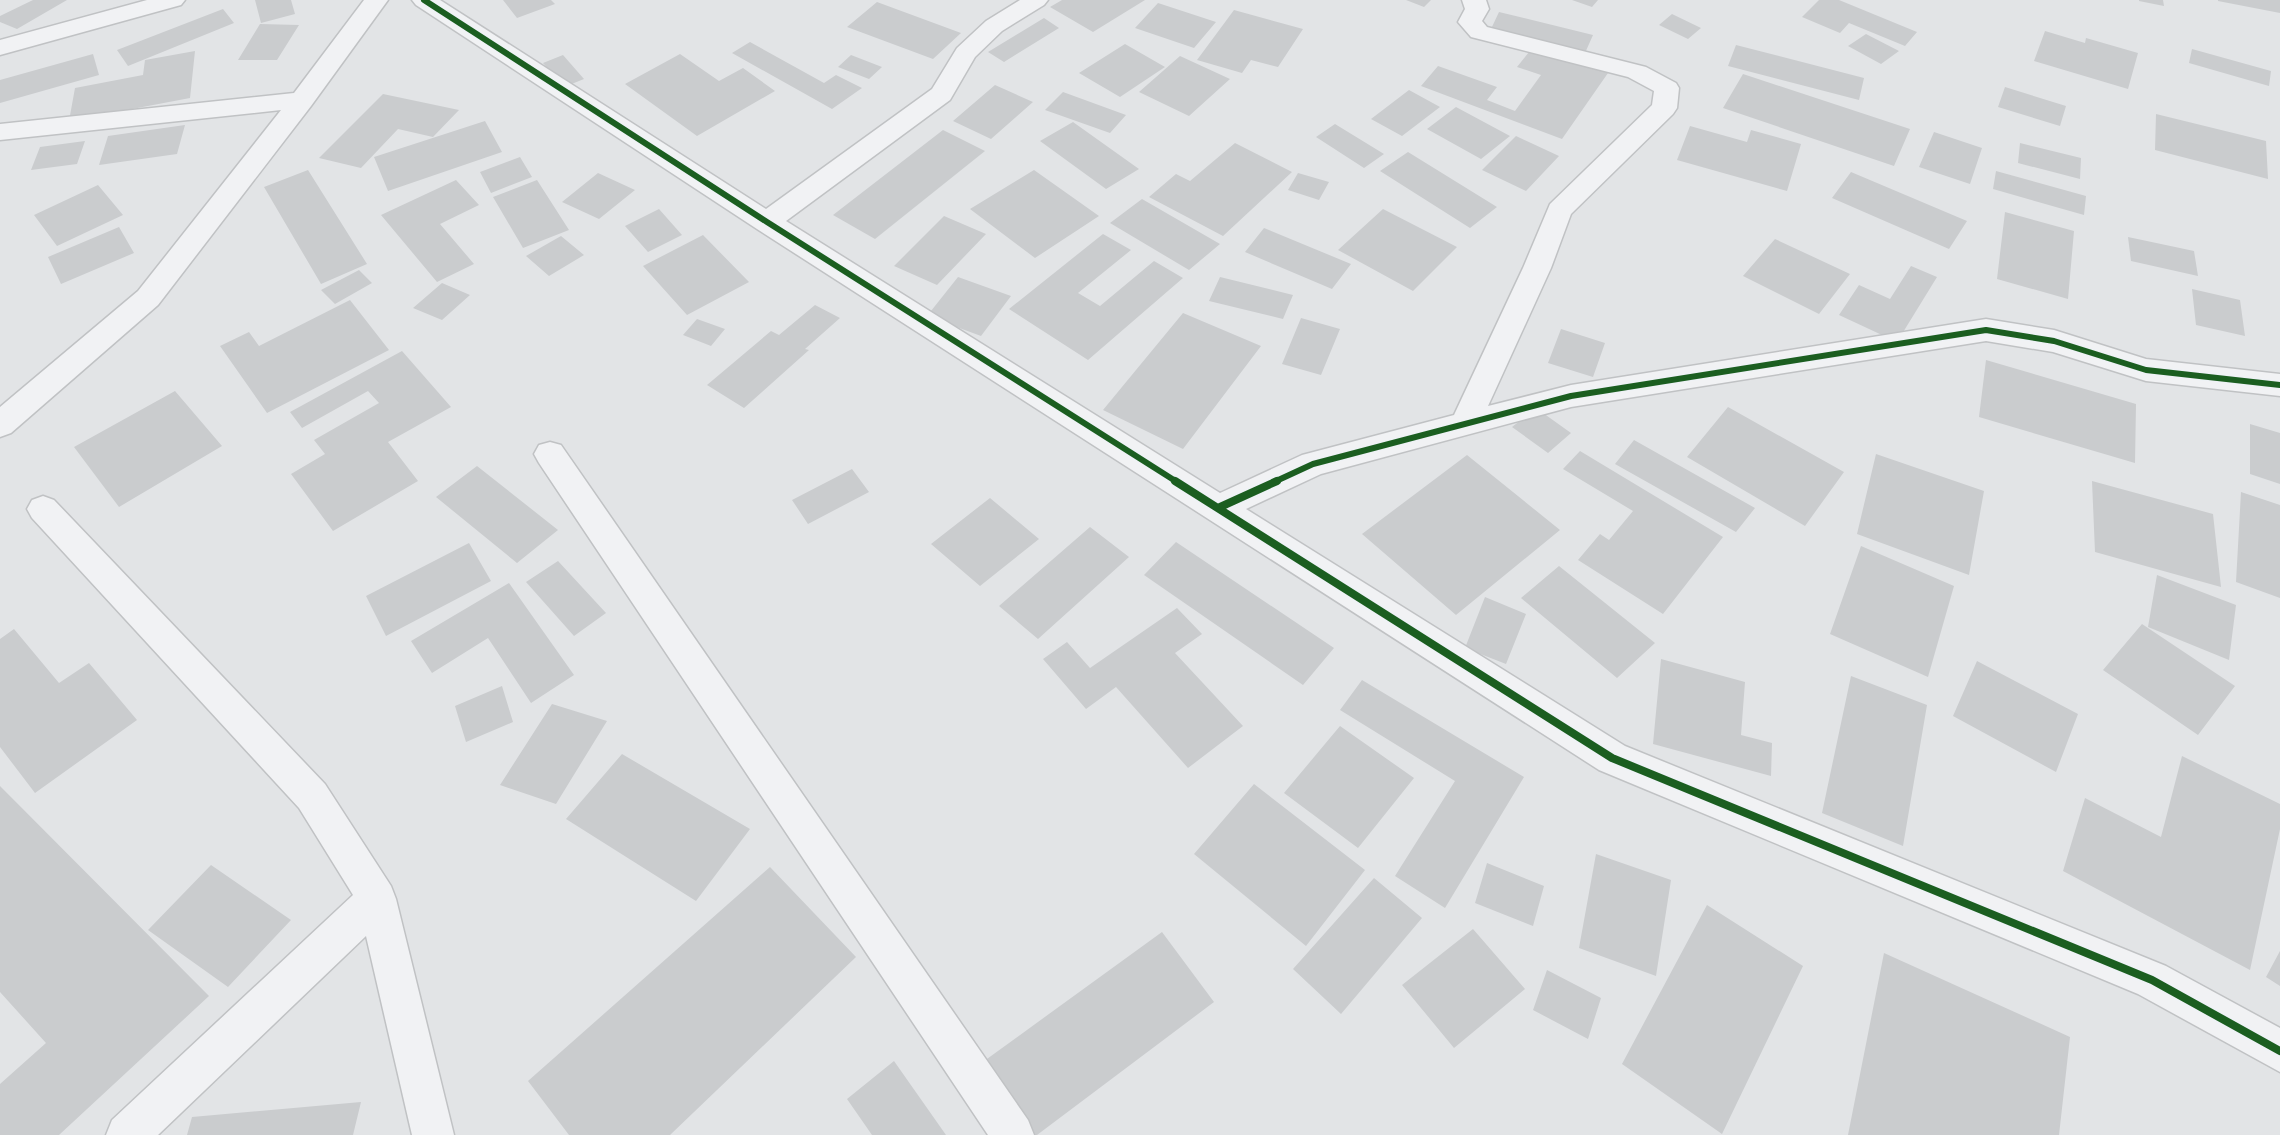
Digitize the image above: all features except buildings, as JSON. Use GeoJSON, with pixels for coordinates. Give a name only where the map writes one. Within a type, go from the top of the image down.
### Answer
{"type":"FeatureCollection","features":[{"type":"Feature","properties":{"kind":"street"},"geometry":{"type":"LineString","coordinates":[[0,48],[173,0]]}},
{"type":"Feature","properties":{"kind":"street"},"geometry":{"type":"LineString","coordinates":[[0,425],[148,298],[302,100],[376,0]]}},
{"type":"Feature","properties":{"kind":"street"},"geometry":{"type":"LineString","coordinates":[[424,0],[767,222],[1612,758],[2152,980],[2280,1051]]}},
{"type":"Feature","properties":{"kind":"street"},"geometry":{"type":"LineString","coordinates":[[767,222],[941,94],[966,52],[994,26],[1036,0]]}},
{"type":"Feature","properties":{"kind":"street"},"geometry":{"type":"LineString","coordinates":[[1465,424],[1537,268],[1559,210],[1664,108],[1667,88],[1637,72],[1479,32],[1470,22],[1477,9],[1474,0]]}},
{"type":"Feature","properties":{"kind":"street"},"geometry":{"type":"LineString","coordinates":[[0,132],[302,100]]}},
{"type":"Feature","properties":{"kind":"street"},"geometry":{"type":"LineString","coordinates":[[1218,508],[1313,464],[1571,396],[1986,330],[2054,341],[2146,370],[2280,385]]}},
{"type":"Feature","properties":{"kind":"street"},"geometry":{"type":"LineString","coordinates":[[549,454],[1013,1135]]}},
{"type":"Feature","properties":{"kind":"street"},"geometry":{"type":"LineString","coordinates":[[43,509],[312,796],[377,899],[433,1135]]}},
{"type":"Feature","properties":{"kind":"street"},"geometry":{"type":"LineString","coordinates":[[127,1135],[377,899]]}},
{"type":"Feature","properties":{"kind":"cycle path"},"geometry":{"type":"LineString","coordinates":[[424,0],[767,222],[1612,758],[2152,980],[2280,1051]]}},
{"type":"Feature","properties":{"kind":"cycle path"},"geometry":{"type":"LineString","coordinates":[[1218,508],[1313,464],[1571,396],[1986,330],[2054,341],[2146,370],[2280,385]]}}]}
